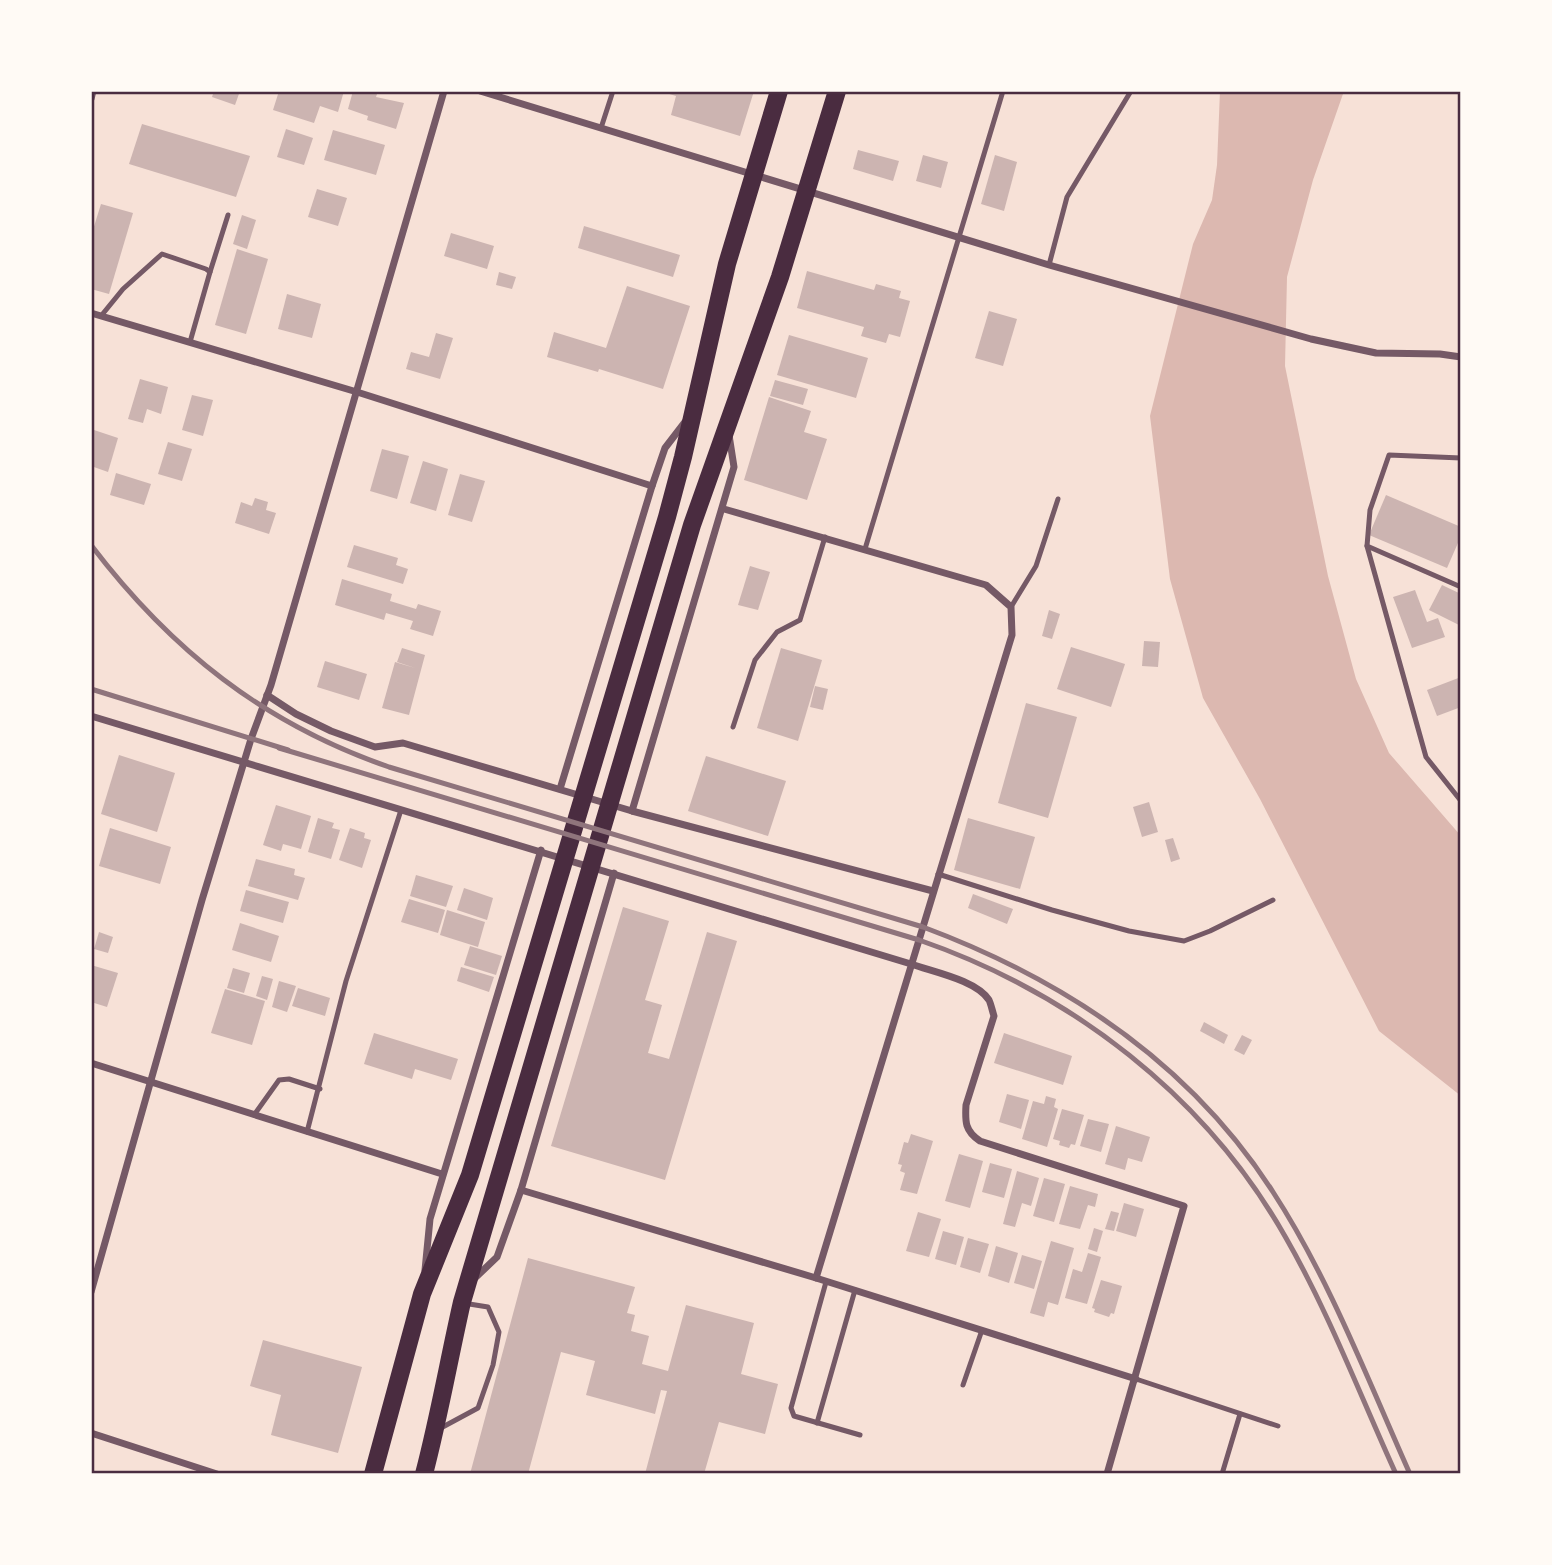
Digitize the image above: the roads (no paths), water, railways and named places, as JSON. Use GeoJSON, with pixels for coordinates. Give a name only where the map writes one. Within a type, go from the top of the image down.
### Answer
{"type":"FeatureCollection","features":[{"type":"Feature","properties":{"kind":"main road"},"geometry":{"type":"LineString","coordinates":[[373,1474],[422,1294],[470,1175],[667,517],[715,313],[779,91]]}},
{"type":"Feature","properties":{"kind":"main road"},"geometry":{"type":"LineString","coordinates":[[424,1474],[436,1430],[464,1294],[688,538],[766,320],[837,91]]}},
{"type":"Feature","properties":{"kind":"street"},"geometry":{"type":"LineString","coordinates":[[91,99],[93,91]]}},
{"type":"Feature","properties":{"kind":"street"},"geometry":{"type":"LineString","coordinates":[[91,1292],[244,761],[267,695],[444,91]]}},
{"type":"Feature","properties":{"kind":"street"},"geometry":{"type":"LineString","coordinates":[[480,91],[1049,265],[1311,339],[1376,353],[1461,357]]}},
{"type":"Feature","properties":{"kind":"street"},"geometry":{"type":"LineString","coordinates":[[91,313],[357,392],[652,486]]}},
{"type":"Feature","properties":{"kind":"street"},"geometry":{"type":"LineString","coordinates":[[563,790],[665,448],[694,411]]}},
{"type":"Feature","properties":{"kind":"street"},"geometry":{"type":"LineString","coordinates":[[628,810],[724,509],[734,467],[727,424]]}},
{"type":"Feature","properties":{"kind":"street"},"geometry":{"type":"LineString","coordinates":[[724,509],[986,585],[1011,607],[1012,635],[816,1278]]}},
{"type":"Feature","properties":{"kind":"street"},"geometry":{"type":"LineString","coordinates":[[267,695],[296,714],[331,731],[375,747],[403,743],[628,810],[933,891]]}},
{"type":"Feature","properties":{"kind":"street"},"geometry":{"type":"LineString","coordinates":[[91,716],[911,964],[971,984],[982,991],[990,1001],[994,1016],[966,1105],[965,1120],[969,1133],[980,1140],[1184,1206],[1107,1474]]}},
{"type":"Feature","properties":{"kind":"street"},"geometry":{"type":"LineString","coordinates":[[422,1294],[430,1219],[442,1174],[541,850]]}},
{"type":"Feature","properties":{"kind":"street"},"geometry":{"type":"LineString","coordinates":[[464,1294],[497,1257],[520,1191],[614,873]]}},
{"type":"Feature","properties":{"kind":"street"},"geometry":{"type":"LineString","coordinates":[[91,1063],[442,1174]]}},
{"type":"Feature","properties":{"kind":"street"},"geometry":{"type":"LineString","coordinates":[[520,1191],[816,1278],[1136,1379]]}},
{"type":"Feature","properties":{"kind":"street"},"geometry":{"type":"LineString","coordinates":[[91,1433],[217,1474]]}},
{"type":"Feature","properties":{"kind":"lane"},"geometry":{"type":"LineString","coordinates":[[601,128],[613,91]]}},
{"type":"Feature","properties":{"kind":"lane"},"geometry":{"type":"LineString","coordinates":[[864,549],[1003,91]]}},
{"type":"Feature","properties":{"kind":"lane"},"geometry":{"type":"LineString","coordinates":[[1049,265],[1067,197],[1131,91]]}},
{"type":"Feature","properties":{"kind":"lane"},"geometry":{"type":"LineString","coordinates":[[190,342],[228,215]]}},
{"type":"Feature","properties":{"kind":"lane"},"geometry":{"type":"LineString","coordinates":[[101,316],[123,289],[162,254],[210,272]]}},
{"type":"Feature","properties":{"kind":"lane"},"geometry":{"type":"LineString","coordinates":[[1461,458],[1389,455],[1370,510],[1367,546],[1426,757],[1461,801]]}},
{"type":"Feature","properties":{"kind":"lane"},"geometry":{"type":"LineString","coordinates":[[1011,607],[1036,566],[1058,499]]}},
{"type":"Feature","properties":{"kind":"lane"},"geometry":{"type":"LineString","coordinates":[[733,727],[755,660],[777,632],[800,620],[825,537]]}},
{"type":"Feature","properties":{"kind":"lane"},"geometry":{"type":"LineString","coordinates":[[1367,546],[1461,587]]}},
{"type":"Feature","properties":{"kind":"lane"},"geometry":{"type":"LineString","coordinates":[[307,1132],[346,981],[401,810]]}},
{"type":"Feature","properties":{"kind":"lane"},"geometry":{"type":"LineString","coordinates":[[938,874],[1129,931],[1184,941],[1210,932],[1273,901]]}},
{"type":"Feature","properties":{"kind":"lane"},"geometry":{"type":"LineString","coordinates":[[254,1115],[279,1080],[289,1079],[320,1088]]}},
{"type":"Feature","properties":{"kind":"lane"},"geometry":{"type":"LineString","coordinates":[[827,1282],[791,1408],[794,1416],[860,1435]]}},
{"type":"Feature","properties":{"kind":"lane"},"geometry":{"type":"LineString","coordinates":[[817,1423],[855,1290]]}},
{"type":"Feature","properties":{"kind":"lane"},"geometry":{"type":"LineString","coordinates":[[436,1430],[478,1408],[493,1365],[499,1332],[488,1307],[464,1294]]}},
{"type":"Feature","properties":{"kind":"lane"},"geometry":{"type":"LineString","coordinates":[[963,1385],[982,1330]]}},
{"type":"Feature","properties":{"kind":"lane"},"geometry":{"type":"LineString","coordinates":[[1136,1379],[1278,1426]]}},
{"type":"Feature","properties":{"kind":"lane"},"geometry":{"type":"LineString","coordinates":[[1222,1474],[1241,1414]]}},
{"type":"Feature","properties":{"kind":"railway"},"geometry":{"type":"LineString","coordinates":[[91,545],[122,583],[187,650],[261,706],[301,729],[389,767],[923,927],[1026,973],[1074,1000],[1120,1031],[1163,1065],[1203,1104],[1240,1146],[1273,1192],[1330,1294],[1410,1474]]}},
{"type":"Feature","properties":{"kind":"railway"},"geometry":{"type":"LineString","coordinates":[[91,689],[288,750]]}},
{"type":"Feature","properties":{"kind":"railway"},"geometry":{"type":"LineString","coordinates":[[279,748],[919,940],[975,962],[1030,989],[1081,1020],[1130,1056],[1175,1095],[1216,1139],[1254,1187],[1302,1266],[1396,1474]]}}]}
